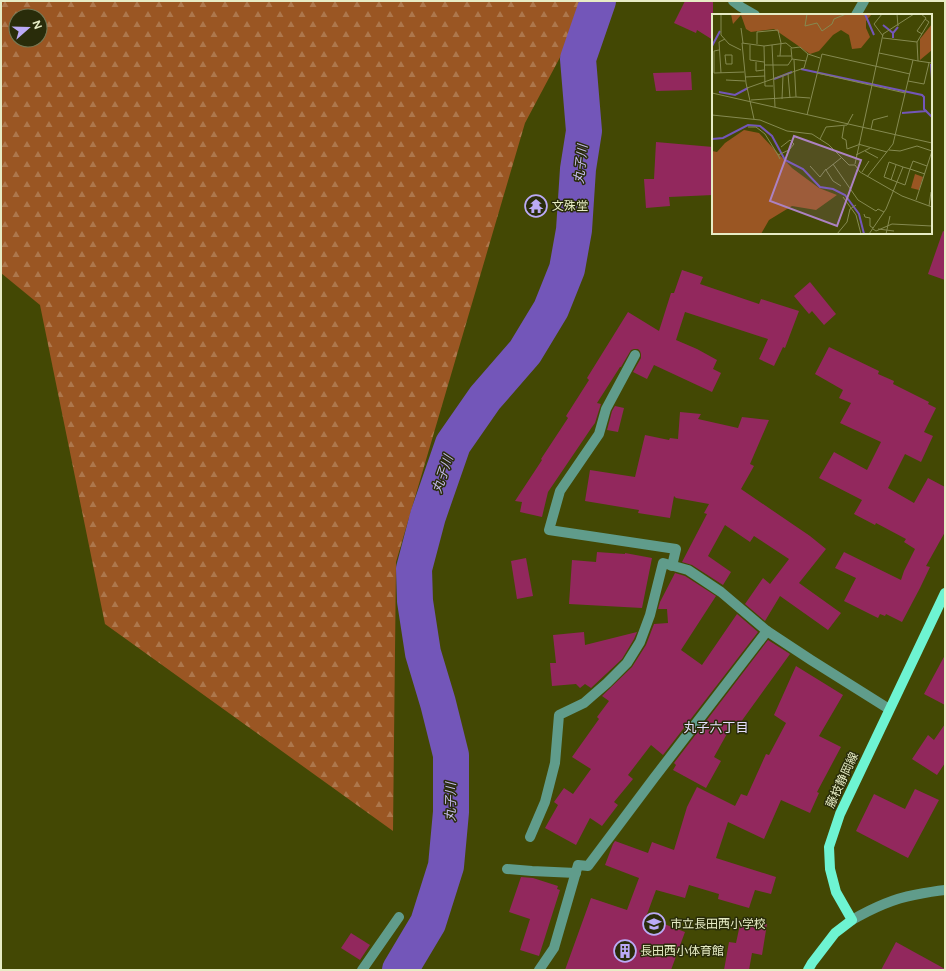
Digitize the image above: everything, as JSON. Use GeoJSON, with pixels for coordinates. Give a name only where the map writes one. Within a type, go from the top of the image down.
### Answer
{"type":"FeatureCollection","features":[{"type":"Feature","properties":{"kind":"main road","name":"藤枝静岡線"},"geometry":{"type":"LineString","coordinates":[[852,920],[836,892],[830,869],[829,848],[840,814],[945,593]]}},
{"type":"Feature","properties":{"kind":"main road"},"geometry":{"type":"LineString","coordinates":[[808,970],[835,933],[852,920]]}},
{"type":"Feature","properties":{"kind":"street"},"geometry":{"type":"LineString","coordinates":[[734,1],[753,14]]}},
{"type":"Feature","properties":{"kind":"street"},"geometry":{"type":"LineString","coordinates":[[857,14],[864,1]]}},
{"type":"Feature","properties":{"kind":"street"},"geometry":{"type":"LineString","coordinates":[[635,355],[606,409],[599,434],[560,490],[549,530],[676,549],[672,566]]}},
{"type":"Feature","properties":{"kind":"street"},"geometry":{"type":"LineString","coordinates":[[530,837],[545,802],[555,763],[559,715],[584,703],[627,663],[640,642],[650,615],[663,563],[688,570],[721,592],[767,631],[810,660],[889,709]]}},
{"type":"Feature","properties":{"kind":"street"},"geometry":{"type":"LineString","coordinates":[[540,970],[554,948],[578,865],[588,866],[767,631]]}},
{"type":"Feature","properties":{"kind":"street"},"geometry":{"type":"LineString","coordinates":[[507,869],[576,873]]}},
{"type":"Feature","properties":{"kind":"street"},"geometry":{"type":"LineString","coordinates":[[852,920],[867,911],[893,901],[913,895],[945,890]]}},
{"type":"Feature","properties":{"kind":"street"},"geometry":{"type":"LineString","coordinates":[[362,970],[399,917]]}},
{"type":"Feature","properties":{"kind":"green space"},"geometry":{"type":"Polygon","coordinates":[[[1,1],[590,1],[525,123],[396,562],[393,831],[105,624],[40,305],[1,273],[1,1]]]}},
{"type":"Feature","properties":{"kind":"building"},"geometry":{"type":"Polygon","coordinates":[[[685,1],[713,1],[712,39],[697,30],[696,33],[674,23],[685,1]]]}},
{"type":"Feature","properties":{"kind":"building"},"geometry":{"type":"Polygon","coordinates":[[[691,72],[692,90],[656,91],[653,73],[691,72]]]}},
{"type":"Feature","properties":{"kind":"building"},"geometry":{"type":"Polygon","coordinates":[[[656,142],[712,147],[712,195],[669,197],[670,206],[646,208],[644,179],[654,179],[656,142]]]}},
{"type":"Feature","properties":{"kind":"building"},"geometry":{"type":"Polygon","coordinates":[[[943,231],[945,232],[945,280],[928,274],[943,231]]]}},
{"type":"Feature","properties":{"kind":"building"},"geometry":{"type":"Polygon","coordinates":[[[682,270],[703,277],[700,284],[759,304],[761,299],[799,311],[785,348],[783,347],[774,366],[759,359],[768,339],[685,312],[676,340],[717,360],[713,369],[721,373],[712,392],[654,365],[647,379],[633,372],[641,358],[641,354],[638,349],[631,350],[597,403],[601,404],[595,423],[548,492],[542,517],[520,512],[522,502],[515,501],[568,418],[566,416],[589,380],[587,378],[628,312],[659,331],[671,293],[674,293],[682,270]]]}},
{"type":"Feature","properties":{"kind":"building"},"geometry":{"type":"Polygon","coordinates":[[[810,282],[836,314],[824,325],[812,311],[809,314],[794,296],[810,282]]]}},
{"type":"Feature","properties":{"kind":"building"},"geometry":{"type":"Polygon","coordinates":[[[829,347],[879,371],[878,374],[894,381],[893,384],[929,402],[928,404],[936,408],[924,432],[933,436],[921,462],[905,454],[888,488],[914,503],[928,478],[945,487],[945,532],[926,566],[930,567],[902,622],[886,614],[885,616],[880,614],[878,618],[844,601],[856,578],[835,568],[844,552],[901,580],[915,549],[904,542],[906,539],[876,523],[875,525],[854,514],[862,500],[819,478],[834,452],[867,470],[881,442],[840,423],[851,403],[839,398],[843,390],[815,374],[829,347]]]}},
{"type":"Feature","properties":{"kind":"building"},"geometry":{"type":"Polygon","coordinates":[[[615,406],[624,408],[618,432],[607,430],[612,411],[615,406]]]}},
{"type":"Feature","properties":{"kind":"building"},"geometry":{"type":"Polygon","coordinates":[[[680,412],[701,414],[698,419],[738,428],[742,417],[769,420],[750,464],[754,466],[741,489],[810,536],[826,549],[799,583],[841,613],[828,630],[780,596],[765,621],[745,604],[763,578],[770,584],[789,559],[754,536],[750,542],[725,525],[708,556],[731,572],[723,585],[692,565],[682,562],[707,514],[704,513],[709,504],[676,498],[674,496],[670,518],[638,513],[639,510],[585,501],[590,470],[635,477],[645,435],[669,440],[670,438],[678,439],[680,412]]]}},
{"type":"Feature","properties":{"kind":"building"},"geometry":{"type":"Polygon","coordinates":[[[597,552],[625,553],[652,558],[642,608],[569,604],[572,560],[596,562],[597,552]]]}},
{"type":"Feature","properties":{"kind":"building"},"geometry":{"type":"Polygon","coordinates":[[[526,558],[533,596],[517,599],[511,561],[526,558]]]}},
{"type":"Feature","properties":{"kind":"building"},"geometry":{"type":"Polygon","coordinates":[[[675,573],[685,576],[716,596],[681,650],[702,665],[737,614],[758,632],[663,755],[651,745],[628,775],[633,779],[614,802],[618,805],[602,826],[590,818],[576,845],[545,828],[558,805],[554,802],[564,788],[573,794],[591,769],[572,757],[599,719],[597,717],[609,701],[602,696],[632,667],[646,645],[654,624],[668,623],[667,609],[658,609],[675,573]]]}},
{"type":"Feature","properties":{"kind":"building"},"geometry":{"type":"Polygon","coordinates":[[[584,632],[585,645],[637,632],[622,659],[591,688],[585,684],[580,688],[576,684],[552,686],[550,663],[556,663],[553,635],[584,632]]]}},
{"type":"Feature","properties":{"kind":"building"},"geometry":{"type":"Polygon","coordinates":[[[768,640],[790,654],[738,726],[733,723],[714,757],[721,761],[706,788],[673,770],[676,765],[674,763],[768,640]]]}},
{"type":"Feature","properties":{"kind":"building"},"geometry":{"type":"Polygon","coordinates":[[[945,655],[945,705],[924,694],[945,655]]]}},
{"type":"Feature","properties":{"kind":"building"},"geometry":{"type":"Polygon","coordinates":[[[796,666],[843,695],[819,736],[841,747],[817,792],[819,793],[810,813],[781,800],[764,839],[728,822],[716,858],[776,877],[771,894],[755,890],[749,908],[718,899],[719,894],[689,885],[685,898],[656,890],[646,917],[685,932],[671,970],[565,970],[591,898],[627,910],[639,878],[605,865],[615,841],[648,853],[652,842],[674,850],[687,807],[697,787],[735,806],[741,794],[747,796],[766,754],[769,755],[786,723],[774,715],[796,666]]]}},
{"type":"Feature","properties":{"kind":"building"},"geometry":{"type":"Polygon","coordinates":[[[945,724],[945,763],[937,775],[912,759],[928,735],[934,740],[945,724]]]}},
{"type":"Feature","properties":{"kind":"building"},"geometry":{"type":"Polygon","coordinates":[[[915,789],[939,800],[908,858],[856,831],[874,794],[905,809],[915,789]]]}},
{"type":"Feature","properties":{"kind":"building"},"geometry":{"type":"Polygon","coordinates":[[[521,877],[533,878],[558,886],[557,889],[560,890],[539,956],[520,950],[530,919],[509,912],[521,877]]]}},
{"type":"Feature","properties":{"kind":"building"},"geometry":{"type":"Polygon","coordinates":[[[741,920],[767,924],[762,955],[752,953],[749,970],[724,970],[729,942],[736,943],[741,920]]]}},
{"type":"Feature","properties":{"kind":"building"},"geometry":{"type":"Polygon","coordinates":[[[351,933],[370,945],[360,960],[341,948],[351,933]]]}},
{"type":"Feature","properties":{"kind":"building"},"geometry":{"type":"Polygon","coordinates":[[[896,942],[945,969],[945,970],[881,970],[896,942]]]}},
{"type":"Feature","properties":{"kind":"waterway","name":"丸子川"},"geometry":{"type":"LineString","coordinates":[[400,970],[428,923],[446,866],[451,812],[451,755],[438,703],[423,653],[415,601],[414,569],[428,516],[453,444],[485,398],[525,352],[551,309],[567,269],[574,230],[578,169],[584,131],[578,59],[598,1]]}},
{"type":"Feature","properties":{"kind":"place","name":"文殊堂"},"geometry":{"type":"Point","coordinates":[536,206]}},
{"type":"Feature","properties":{"kind":"place","name":"市立長田西小学校"},"geometry":{"type":"Point","coordinates":[654,924]}},
{"type":"Feature","properties":{"kind":"place","name":"長田西小体育館"},"geometry":{"type":"Point","coordinates":[625,951]}},
{"type":"Feature","properties":{"kind":"district","name":"丸子六丁目"},"geometry":{"type":"Point","coordinates":[716,727]}}]}
